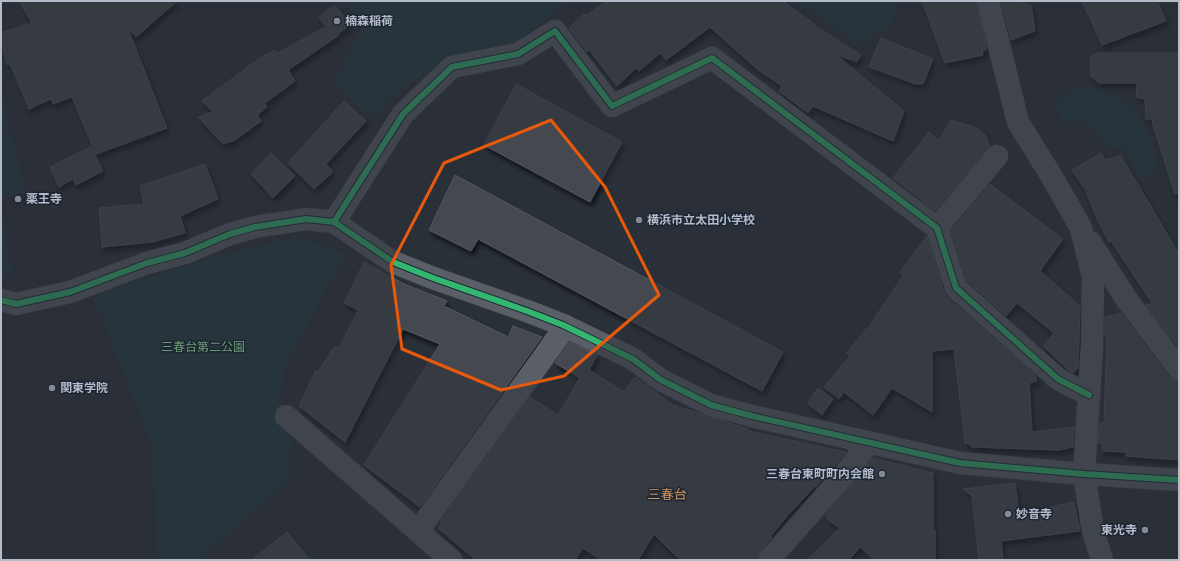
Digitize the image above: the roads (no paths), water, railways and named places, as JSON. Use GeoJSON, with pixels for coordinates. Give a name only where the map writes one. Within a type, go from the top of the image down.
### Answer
{"type":"FeatureCollection","features":[{"type":"Feature","properties":{"kind":"street"},"geometry":{"type":"LineString","coordinates":[[988,1],[1018,122],[1052,176],[1081,228],[1127,300],[1179,369]]}},
{"type":"Feature","properties":{"kind":"street"},"geometry":{"type":"LineString","coordinates":[[334,222],[402,114],[452,68],[518,54],[555,31],[612,106],[712,58],[938,228],[956,288],[1058,379],[1089,395]]}},
{"type":"Feature","properties":{"kind":"street"},"geometry":{"type":"LineString","coordinates":[[938,228],[997,156]]}},
{"type":"Feature","properties":{"kind":"street"},"geometry":{"type":"LineString","coordinates":[[1,300],[16,304],[70,292],[147,263],[185,253],[230,234],[255,227],[306,219],[334,222],[393,262],[566,326],[633,359],[661,380],[711,405],[752,416],[960,463],[1084,474],[1179,480]]}},
{"type":"Feature","properties":{"kind":"street"},"geometry":{"type":"LineString","coordinates":[[1081,228],[1093,277],[1092,346],[1084,474],[1093,531],[1102,560]]}},
{"type":"Feature","properties":{"kind":"street"},"geometry":{"type":"LineString","coordinates":[[418,531],[566,326]]}},
{"type":"Feature","properties":{"kind":"street"},"geometry":{"type":"LineString","coordinates":[[286,416],[450,560]]}},
{"type":"Feature","properties":{"kind":"street"},"geometry":{"type":"LineString","coordinates":[[770,560],[870,443]]}},
{"type":"Feature","properties":{"kind":"place","name":"楠森稲荷"},"geometry":{"type":"Point","coordinates":[337,21]}},
{"type":"Feature","properties":{"kind":"place","name":"薬王寺"},"geometry":{"type":"Point","coordinates":[18,199]}},
{"type":"Feature","properties":{"kind":"place","name":"横浜市立太田小学校"},"geometry":{"type":"Point","coordinates":[639,220]}},
{"type":"Feature","properties":{"kind":"place","name":"関東学院"},"geometry":{"type":"Point","coordinates":[52,388]}},
{"type":"Feature","properties":{"kind":"place","name":"三春台東町町内会館"},"geometry":{"type":"Point","coordinates":[882,474]}},
{"type":"Feature","properties":{"kind":"place","name":"妙音寺"},"geometry":{"type":"Point","coordinates":[1008,514]}},
{"type":"Feature","properties":{"kind":"place","name":"東光寺"},"geometry":{"type":"Point","coordinates":[1145,530]}},
{"type":"Feature","properties":{"kind":"district","name":"三春台"},"geometry":{"type":"Point","coordinates":[667,494]}},
{"type":"Feature","properties":{"kind":"park label","name":"三春台第二公園"},"geometry":{"type":"Point","coordinates":[203,347]}}]}
